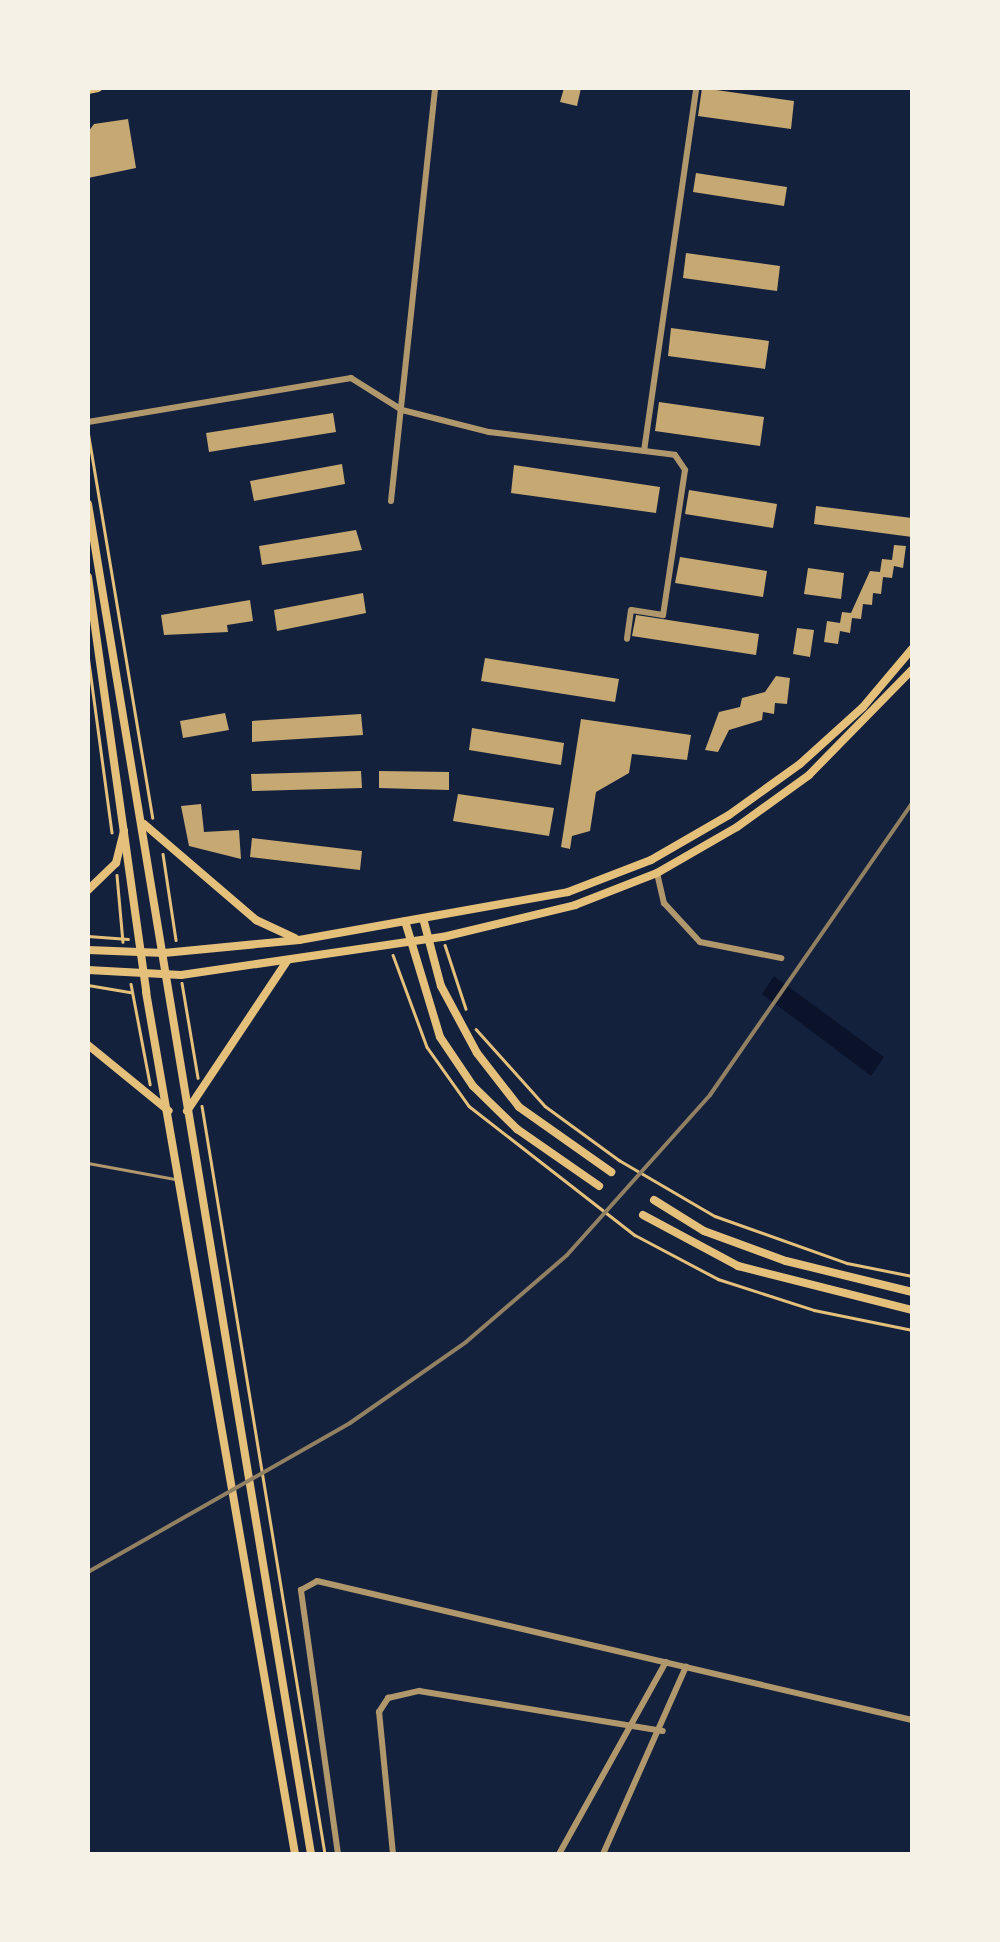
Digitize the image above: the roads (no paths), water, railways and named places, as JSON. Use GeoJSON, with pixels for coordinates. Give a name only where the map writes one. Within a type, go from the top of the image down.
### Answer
{"type":"FeatureCollection","features":[{"type":"Feature","properties":{"kind":"main road"},"geometry":{"type":"LineString","coordinates":[[88,90],[98,88]]}},
{"type":"Feature","properties":{"kind":"main road"},"geometry":{"type":"LineString","coordinates":[[88,504],[310,1854]]}},
{"type":"Feature","properties":{"kind":"main road"},"geometry":{"type":"LineString","coordinates":[[88,577],[127,822],[144,976],[183,1180],[295,1854]]}},
{"type":"Feature","properties":{"kind":"main road"},"geometry":{"type":"LineString","coordinates":[[88,950],[164,953],[299,940],[566,893],[651,860],[800,764],[863,707],[912,648]]}},
{"type":"Feature","properties":{"kind":"main road"},"geometry":{"type":"LineString","coordinates":[[88,970],[182,976],[443,937],[575,906],[657,873],[809,775],[912,670]]}},
{"type":"Feature","properties":{"kind":"main road"},"geometry":{"type":"LineString","coordinates":[[141,820],[162,845],[256,920],[299,940]]}},
{"type":"Feature","properties":{"kind":"main road"},"geometry":{"type":"LineString","coordinates":[[88,890],[116,863],[127,822]]}},
{"type":"Feature","properties":{"kind":"main road"},"geometry":{"type":"LineString","coordinates":[[424,918],[451,1011],[519,1107],[611,1172]]}},
{"type":"Feature","properties":{"kind":"main road"},"geometry":{"type":"LineString","coordinates":[[404,920],[440,1037],[472,1086],[516,1129],[599,1186]]}},
{"type":"Feature","properties":{"kind":"main road"},"geometry":{"type":"LineString","coordinates":[[186,1110],[287,961]]}},
{"type":"Feature","properties":{"kind":"main road"},"geometry":{"type":"LineString","coordinates":[[88,1046],[169,1111]]}},
{"type":"Feature","properties":{"kind":"main road"},"geometry":{"type":"LineString","coordinates":[[654,1200],[704,1231],[786,1261],[912,1292]]}},
{"type":"Feature","properties":{"kind":"main road"},"geometry":{"type":"LineString","coordinates":[[643,1216],[738,1266],[912,1310]]}},
{"type":"Feature","properties":{"kind":"street"},"geometry":{"type":"LineString","coordinates":[[391,501],[435,88]]}},
{"type":"Feature","properties":{"kind":"street"},"geometry":{"type":"LineString","coordinates":[[644,451],[696,88]]}},
{"type":"Feature","properties":{"kind":"street"},"geometry":{"type":"LineString","coordinates":[[88,424],[351,378],[402,410],[489,432],[675,455],[685,470],[663,614],[632,610],[627,639]]}},
{"type":"Feature","properties":{"kind":"street"},"geometry":{"type":"LineString","coordinates":[[657,873],[664,903],[700,942],[781,958]]}},
{"type":"Feature","properties":{"kind":"street"},"geometry":{"type":"LineString","coordinates":[[338,1854],[301,1590],[318,1581],[912,1720]]}},
{"type":"Feature","properties":{"kind":"street"},"geometry":{"type":"LineString","coordinates":[[559,1854],[666,1662]]}},
{"type":"Feature","properties":{"kind":"street"},"geometry":{"type":"LineString","coordinates":[[603,1854],[662,1732],[686,1667]]}},
{"type":"Feature","properties":{"kind":"street"},"geometry":{"type":"LineString","coordinates":[[394,1854],[379,1712],[388,1698],[419,1691],[662,1732]]}},
{"type":"Feature","properties":{"kind":"lane"},"geometry":{"type":"LineString","coordinates":[[88,1163],[183,1180]]}},
{"type":"Feature","properties":{"kind":"water"},"geometry":{"type":"Polygon","coordinates":[[[774,976],[884,1057],[871,1076],[762,994],[774,976]]]}},
{"type":"Feature","properties":{"kind":"railway"},"geometry":{"type":"LineString","coordinates":[[88,1572],[350,1423],[466,1342],[567,1255],[710,1095],[912,803]]}}]}
